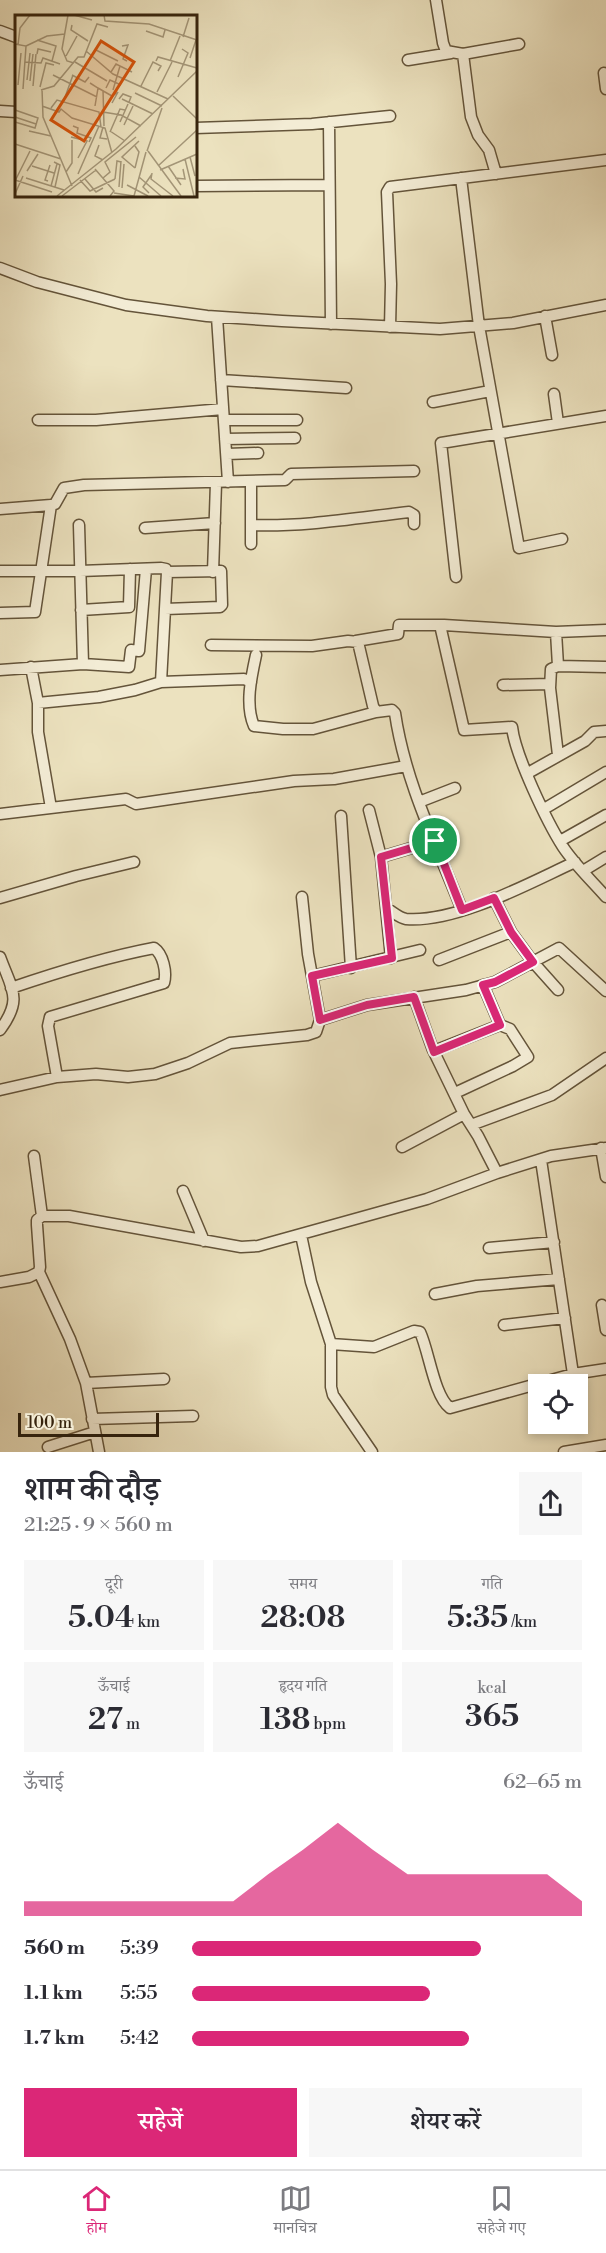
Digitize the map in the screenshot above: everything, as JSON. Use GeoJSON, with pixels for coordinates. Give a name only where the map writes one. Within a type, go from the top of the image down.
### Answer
{"type":"FeatureCollection","features":[{"type":"Feature","properties":{"kind":"street"},"geometry":{"type":"LineString","coordinates":[[436,0],[442,43],[444,48],[452,53]]}},
{"type":"Feature","properties":{"kind":"street"},"geometry":{"type":"LineString","coordinates":[[0,31],[15,37]]}},
{"type":"Feature","properties":{"kind":"street"},"geometry":{"type":"LineString","coordinates":[[408,60],[452,53],[463,54],[519,44]]}},
{"type":"Feature","properties":{"kind":"street"},"geometry":{"type":"LineString","coordinates":[[463,54],[471,117],[478,135],[489,150],[496,174]]}},
{"type":"Feature","properties":{"kind":"street"},"geometry":{"type":"LineString","coordinates":[[604,73],[606,89]]}},
{"type":"Feature","properties":{"kind":"street"},"geometry":{"type":"LineString","coordinates":[[0,111],[15,112]]}},
{"type":"Feature","properties":{"kind":"street"},"geometry":{"type":"LineString","coordinates":[[196,128],[245,128],[390,116]]}},
{"type":"Feature","properties":{"kind":"street"},"geometry":{"type":"LineString","coordinates":[[329,122],[331,324]]}},
{"type":"Feature","properties":{"kind":"street"},"geometry":{"type":"LineString","coordinates":[[390,327],[388,189],[394,186],[606,160]]}},
{"type":"Feature","properties":{"kind":"street"},"geometry":{"type":"LineString","coordinates":[[461,178],[478,326],[519,548],[562,539]]}},
{"type":"Feature","properties":{"kind":"street"},"geometry":{"type":"LineString","coordinates":[[196,186],[329,184]]}},
{"type":"Feature","properties":{"kind":"street"},"geometry":{"type":"LineString","coordinates":[[0,268],[37,282],[126,305],[216,316],[331,324],[440,329],[478,326],[606,305]]}},
{"type":"Feature","properties":{"kind":"street"},"geometry":{"type":"LineString","coordinates":[[216,316],[228,482]]}},
{"type":"Feature","properties":{"kind":"street"},"geometry":{"type":"LineString","coordinates":[[545,316],[552,355]]}},
{"type":"Feature","properties":{"kind":"street"},"geometry":{"type":"LineString","coordinates":[[221,380],[346,388]]}},
{"type":"Feature","properties":{"kind":"street"},"geometry":{"type":"LineString","coordinates":[[433,402],[490,391]]}},
{"type":"Feature","properties":{"kind":"street"},"geometry":{"type":"LineString","coordinates":[[554,394],[558,423]]}},
{"type":"Feature","properties":{"kind":"street"},"geometry":{"type":"LineString","coordinates":[[38,420],[224,415],[268,420],[297,420]]}},
{"type":"Feature","properties":{"kind":"street"},"geometry":{"type":"LineString","coordinates":[[456,577],[441,443],[606,416]]}},
{"type":"Feature","properties":{"kind":"street"},"geometry":{"type":"LineString","coordinates":[[268,420],[268,438]]}},
{"type":"Feature","properties":{"kind":"street"},"geometry":{"type":"LineString","coordinates":[[225,439],[295,438]]}},
{"type":"Feature","properties":{"kind":"street"},"geometry":{"type":"LineString","coordinates":[[227,454],[258,453]]}},
{"type":"Feature","properties":{"kind":"street"},"geometry":{"type":"LineString","coordinates":[[0,509],[51,506],[57,501],[60,491],[69,487],[285,480],[291,474],[414,471]]}},
{"type":"Feature","properties":{"kind":"street"},"geometry":{"type":"LineString","coordinates":[[250,544],[251,481]]}},
{"type":"Feature","properties":{"kind":"street"},"geometry":{"type":"LineString","coordinates":[[213,572],[216,483]]}},
{"type":"Feature","properties":{"kind":"street"},"geometry":{"type":"LineString","coordinates":[[0,613],[35,612],[51,506]]}},
{"type":"Feature","properties":{"kind":"street"},"geometry":{"type":"LineString","coordinates":[[251,525],[333,523],[351,518],[410,512],[414,514],[414,524]]}},
{"type":"Feature","properties":{"kind":"street"},"geometry":{"type":"LineString","coordinates":[[146,528],[215,523]]}},
{"type":"Feature","properties":{"kind":"street"},"geometry":{"type":"LineString","coordinates":[[79,525],[83,664]]}},
{"type":"Feature","properties":{"kind":"street"},"geometry":{"type":"LineString","coordinates":[[0,571],[164,568],[167,572],[221,571],[222,605],[220,607],[165,609]]}},
{"type":"Feature","properties":{"kind":"street"},"geometry":{"type":"LineString","coordinates":[[81,610],[129,607],[130,569]]}},
{"type":"Feature","properties":{"kind":"street"},"geometry":{"type":"LineString","coordinates":[[0,670],[83,664],[129,667],[131,650],[139,651],[146,569]]}},
{"type":"Feature","properties":{"kind":"street"},"geometry":{"type":"LineString","coordinates":[[161,682],[167,572]]}},
{"type":"Feature","properties":{"kind":"street"},"geometry":{"type":"LineString","coordinates":[[130,598],[143,599]]}},
{"type":"Feature","properties":{"kind":"street"},"geometry":{"type":"LineString","coordinates":[[211,645],[322,645],[398,634],[399,625],[440,625],[556,632],[606,630]]}},
{"type":"Feature","properties":{"kind":"street"},"geometry":{"type":"LineString","coordinates":[[440,625],[464,730],[512,727],[515,743],[560,841],[606,897]]}},
{"type":"Feature","properties":{"kind":"street"},"geometry":{"type":"LineString","coordinates":[[556,632],[558,666]]}},
{"type":"Feature","properties":{"kind":"street"},"geometry":{"type":"LineString","coordinates":[[356,641],[359,645],[376,712]]}},
{"type":"Feature","properties":{"kind":"street"},"geometry":{"type":"LineString","coordinates":[[256,655],[251,682],[250,716],[254,726],[313,729],[376,712],[394,712],[406,766],[462,910]]}},
{"type":"Feature","properties":{"kind":"street"},"geometry":{"type":"LineString","coordinates":[[558,754],[550,669],[558,666],[606,666]]}},
{"type":"Feature","properties":{"kind":"street"},"geometry":{"type":"LineString","coordinates":[[31,667],[39,703],[38,732],[51,808]]}},
{"type":"Feature","properties":{"kind":"street"},"geometry":{"type":"LineString","coordinates":[[39,703],[99,697],[161,682],[244,679],[251,682]]}},
{"type":"Feature","properties":{"kind":"street"},"geometry":{"type":"LineString","coordinates":[[503,685],[550,684]]}},
{"type":"Feature","properties":{"kind":"street"},"geometry":{"type":"LineString","coordinates":[[528,773],[558,754],[585,741],[594,732],[606,730]]}},
{"type":"Feature","properties":{"kind":"street"},"geometry":{"type":"LineString","coordinates":[[0,814],[126,800],[136,804],[294,782],[334,779],[406,766]]}},
{"type":"Feature","properties":{"kind":"street"},"geometry":{"type":"LineString","coordinates":[[544,809],[606,772]]}},
{"type":"Feature","properties":{"kind":"street"},"geometry":{"type":"LineString","coordinates":[[419,802],[455,788]]}},
{"type":"Feature","properties":{"kind":"street"},"geometry":{"type":"LineString","coordinates":[[369,810],[381,857],[392,958]]}},
{"type":"Feature","properties":{"kind":"street"},"geometry":{"type":"LineString","coordinates":[[560,841],[606,815]]}},
{"type":"Feature","properties":{"kind":"street"},"geometry":{"type":"LineString","coordinates":[[341,816],[351,968]]}},
{"type":"Feature","properties":{"kind":"street"},"geometry":{"type":"LineString","coordinates":[[381,857],[435,841]]}},
{"type":"Feature","properties":{"kind":"street"},"geometry":{"type":"LineString","coordinates":[[583,871],[606,857]]}},
{"type":"Feature","properties":{"kind":"street"},"geometry":{"type":"LineString","coordinates":[[0,898],[134,862]]}},
{"type":"Feature","properties":{"kind":"street"},"geometry":{"type":"LineString","coordinates":[[386,908],[403,919],[425,918],[462,910],[575,862]]}},
{"type":"Feature","properties":{"kind":"street"},"geometry":{"type":"LineString","coordinates":[[1,1088],[57,1077],[96,1074],[128,1077],[155,1074],[188,1063],[230,1043],[314,1033],[320,1020],[302,897]]}},
{"type":"Feature","properties":{"kind":"street"},"geometry":{"type":"LineString","coordinates":[[494,898],[511,932],[558,990]]}},
{"type":"Feature","properties":{"kind":"street"},"geometry":{"type":"LineString","coordinates":[[439,960],[511,932]]}},
{"type":"Feature","properties":{"kind":"street"},"geometry":{"type":"LineString","coordinates":[[11,988],[57,972],[112,958],[154,948],[159,951],[166,973],[164,982],[50,1017],[48,1026],[57,1077]]}},
{"type":"Feature","properties":{"kind":"street"},"geometry":{"type":"LineString","coordinates":[[320,1020],[367,1005],[466,990],[495,982],[558,948],[606,991]]}},
{"type":"Feature","properties":{"kind":"street"},"geometry":{"type":"LineString","coordinates":[[312,976],[420,951]]}},
{"type":"Feature","properties":{"kind":"street"},"geometry":{"type":"LineString","coordinates":[[0,957],[14,1003],[13,1011],[0,1030]]}},
{"type":"Feature","properties":{"kind":"street"},"geometry":{"type":"LineString","coordinates":[[483,985],[500,1025]]}},
{"type":"Feature","properties":{"kind":"street"},"geometry":{"type":"LineString","coordinates":[[414,997],[434,1052],[464,1114],[497,1173]]}},
{"type":"Feature","properties":{"kind":"street"},"geometry":{"type":"LineString","coordinates":[[434,1052],[500,1025],[510,1029],[528,1057],[454,1093]]}},
{"type":"Feature","properties":{"kind":"street"},"geometry":{"type":"LineString","coordinates":[[471,1125],[552,1095],[606,1058]]}},
{"type":"Feature","properties":{"kind":"street"},"geometry":{"type":"LineString","coordinates":[[402,1147],[464,1114]]}},
{"type":"Feature","properties":{"kind":"street"},"geometry":{"type":"LineString","coordinates":[[99,1452],[86,1383],[70,1339],[39,1272],[37,1225],[42,1216],[69,1216],[241,1247],[258,1246],[427,1199],[497,1173],[541,1160],[604,1148],[606,1177]]}},
{"type":"Feature","properties":{"kind":"street"},"geometry":{"type":"LineString","coordinates":[[34,1156],[42,1216]]}},
{"type":"Feature","properties":{"kind":"street"},"geometry":{"type":"LineString","coordinates":[[541,1160],[573,1374],[606,1369]]}},
{"type":"Feature","properties":{"kind":"street"},"geometry":{"type":"LineString","coordinates":[[183,1191],[204,1241]]}},
{"type":"Feature","properties":{"kind":"street"},"geometry":{"type":"LineString","coordinates":[[301,1235],[311,1282],[331,1344],[333,1395],[372,1452]]}},
{"type":"Feature","properties":{"kind":"street"},"geometry":{"type":"LineString","coordinates":[[489,1248],[554,1242]]}},
{"type":"Feature","properties":{"kind":"street"},"geometry":{"type":"LineString","coordinates":[[0,1282],[30,1277],[39,1272]]}},
{"type":"Feature","properties":{"kind":"street"},"geometry":{"type":"LineString","coordinates":[[435,1294],[477,1286],[559,1279]]}},
{"type":"Feature","properties":{"kind":"street"},"geometry":{"type":"LineString","coordinates":[[603,1305],[606,1330]]}},
{"type":"Feature","properties":{"kind":"street"},"geometry":{"type":"LineString","coordinates":[[504,1324],[565,1318]]}},
{"type":"Feature","properties":{"kind":"street"},"geometry":{"type":"LineString","coordinates":[[331,1344],[374,1347],[414,1331],[420,1332],[439,1390],[444,1402],[450,1408],[528,1386]]}},
{"type":"Feature","properties":{"kind":"street"},"geometry":{"type":"LineString","coordinates":[[86,1383],[164,1378]]}},
{"type":"Feature","properties":{"kind":"street"},"geometry":{"type":"LineString","coordinates":[[92,1419],[193,1416]]}},
{"type":"Feature","properties":{"kind":"street"},"geometry":{"type":"LineString","coordinates":[[48,1447],[95,1432]]}},
{"type":"Feature","properties":{"kind":"street"},"geometry":{"type":"LineString","coordinates":[[564,1452],[606,1446]]}},
{"type":"Feature","properties":{"kind":"route"},"geometry":{"type":"LineString","coordinates":[[435,841],[462,910],[494,898],[511,932],[533,962],[495,982],[483,985],[500,1025],[434,1052],[414,997],[367,1005],[320,1020],[312,976],[392,958],[381,857],[435,841]]}}]}
